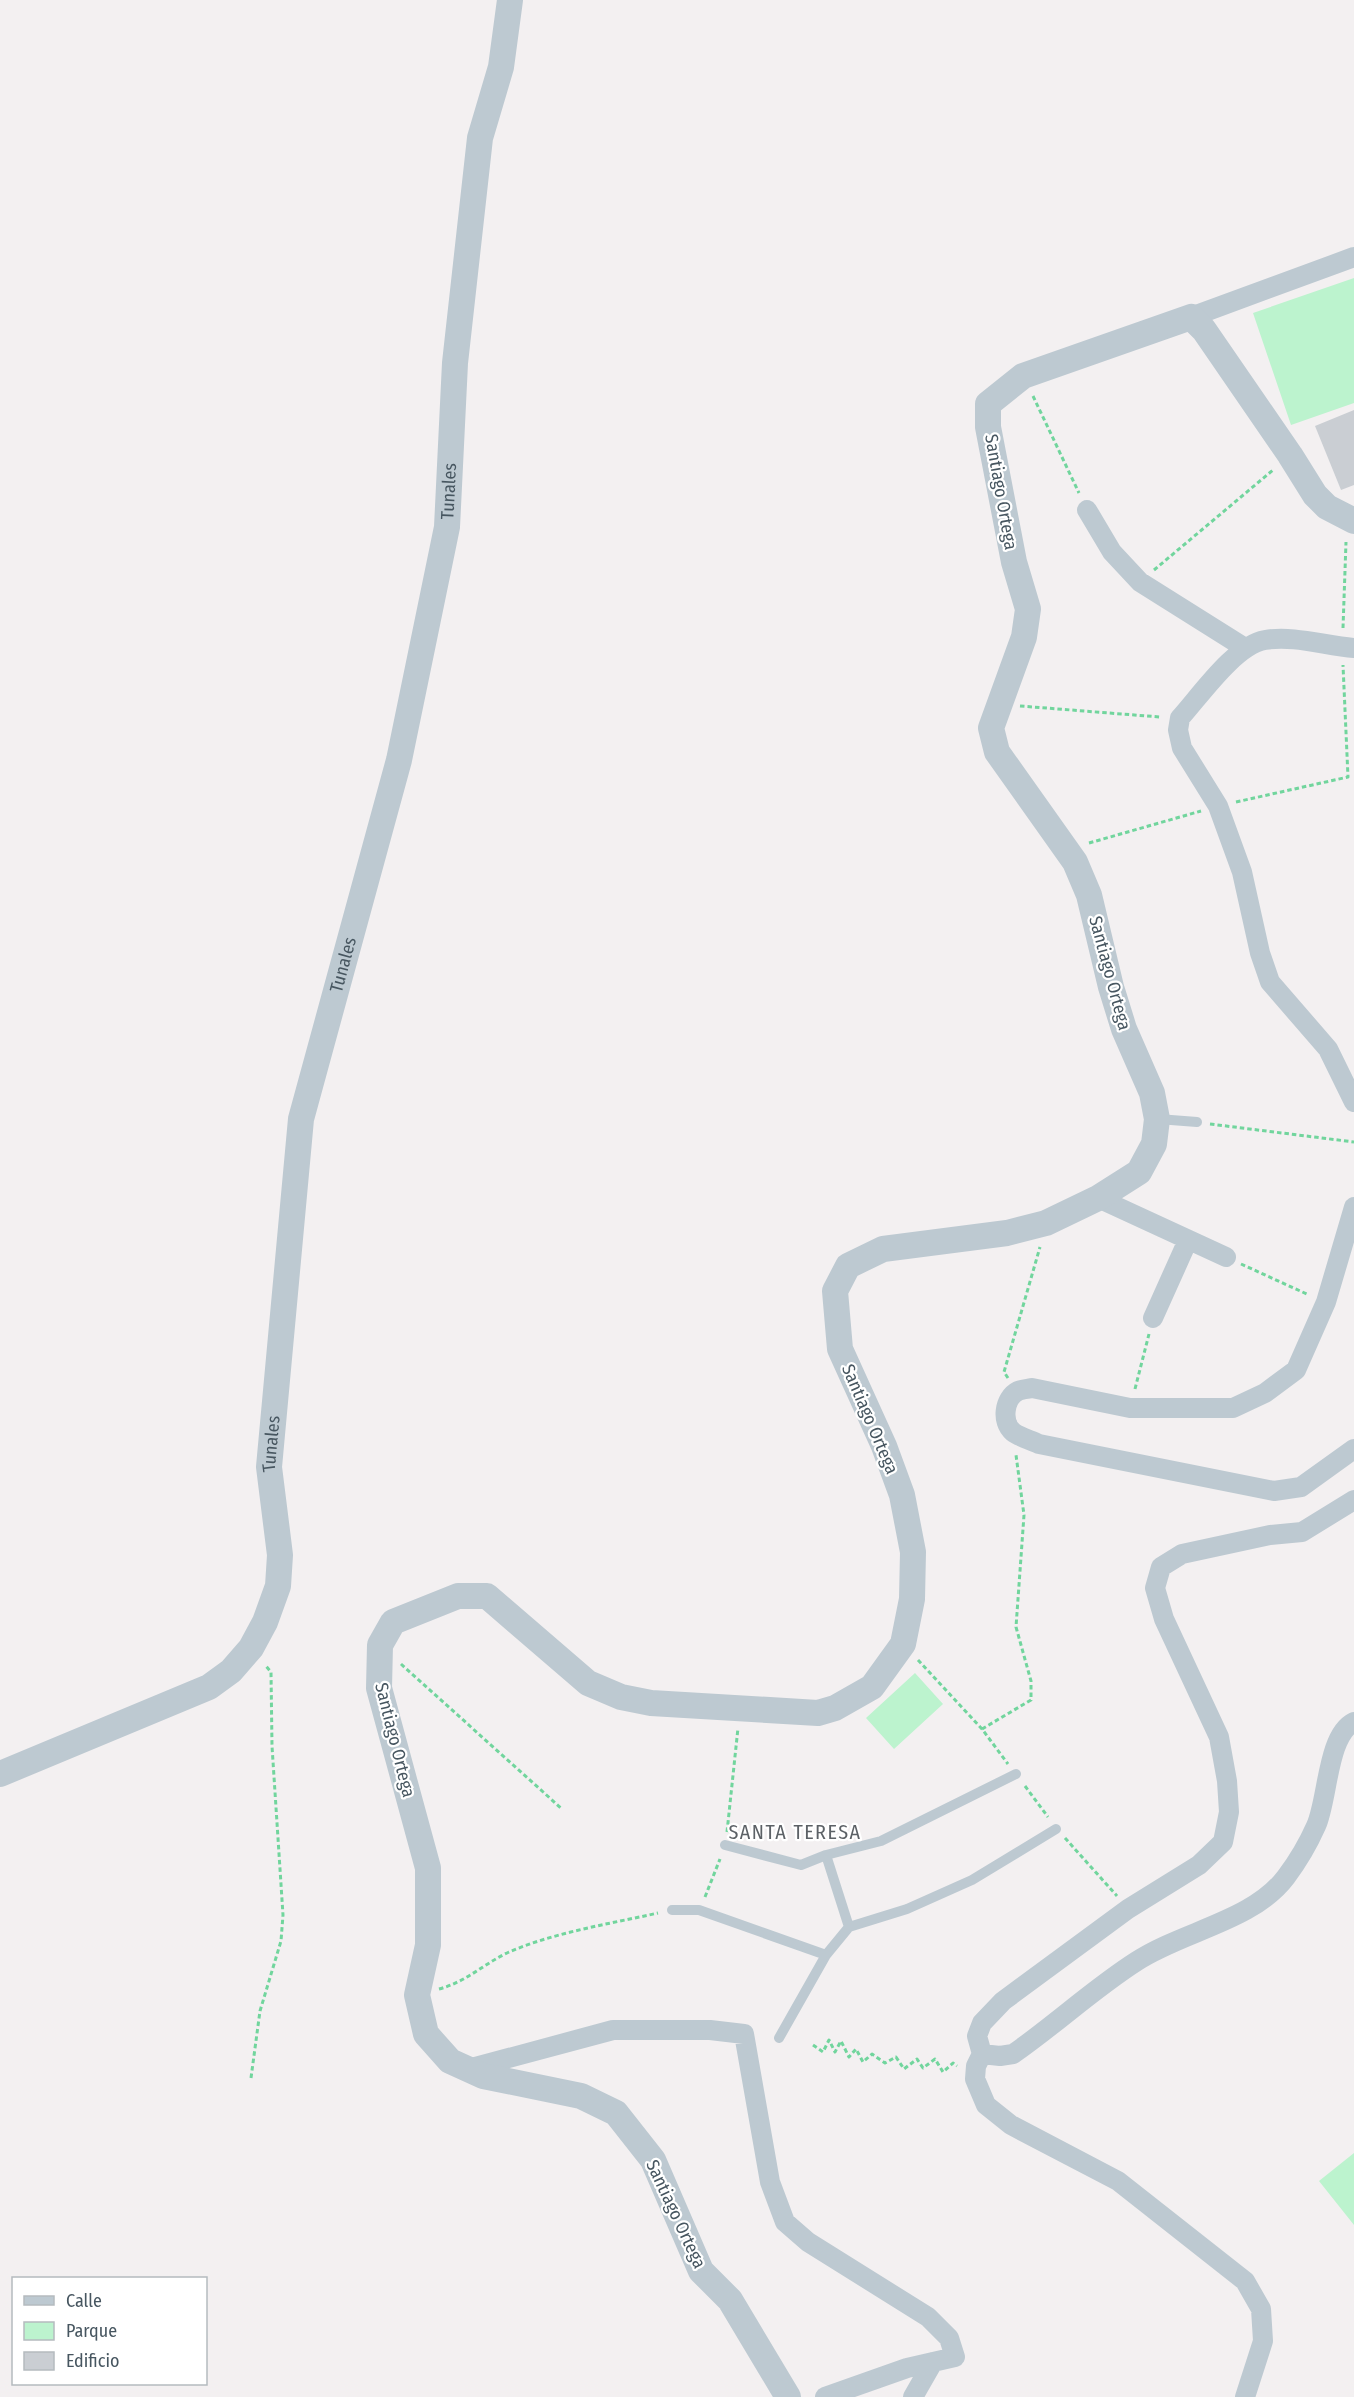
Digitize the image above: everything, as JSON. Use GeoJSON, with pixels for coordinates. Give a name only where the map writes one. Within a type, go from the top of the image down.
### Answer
{"type":"FeatureCollection","features":[{"type":"Feature","properties":{"kind":"street","name":"Tunales"},"geometry":{"type":"LineString","coordinates":[[0,1774],[209,1687],[231,1671],[251,1648],[265,1622],[278,1586],[280,1555],[269,1467],[301,1119],[399,760],[447,526],[455,363],[480,138],[501,67],[510,0]]}},
{"type":"Feature","properties":{"kind":"street"},"geometry":{"type":"LineString","coordinates":[[1350,520],[1327,507],[1315,495],[1204,330],[1191,317],[1354,257]]}},
{"type":"Feature","properties":{"kind":"street","name":"Santiago Ortega"},"geometry":{"type":"LineString","coordinates":[[788,2397],[730,2300],[701,2271],[652,2160],[616,2113],[580,2096],[483,2076],[450,2061],[426,2034],[417,1995],[428,1945],[428,1868],[379,1688],[380,1645],[393,1622],[458,1596],[487,1596],[588,1683],[621,1697],[651,1703],[818,1713],[835,1708],[872,1687],[903,1644],[912,1599],[913,1552],[902,1495],[884,1446],[840,1349],[835,1291],[848,1266],[883,1249],[1007,1233],[1046,1223],[1098,1198],[1139,1172],[1154,1144],[1157,1119],[1152,1093],[1124,1029],[1111,987],[1089,895],[1075,862],[997,752],[991,728],[1024,637],[1028,609],[1014,562],[988,427],[988,404],[1023,376],[1191,317]]}},
{"type":"Feature","properties":{"kind":"street"},"geometry":{"type":"LineString","coordinates":[[1087,510],[1112,552],[1140,582],[1245,648]]}},
{"type":"Feature","properties":{"kind":"street"},"geometry":{"type":"LineString","coordinates":[[1348,648],[1292,640],[1265,640],[1245,648],[1180,718],[1178,730],[1182,748],[1218,806],[1242,872],[1260,953],[1270,982],[1328,1049],[1354,1102]]}},
{"type":"Feature","properties":{"kind":"street"},"geometry":{"type":"LineString","coordinates":[[1098,1198],[1226,1257]]}},
{"type":"Feature","properties":{"kind":"street"},"geometry":{"type":"LineString","coordinates":[[1354,1208],[1326,1302],[1296,1370],[1265,1393],[1233,1408],[1130,1408],[1032,1388],[1017,1392],[1008,1400],[1006,1414],[1007,1424],[1013,1432],[1038,1444],[1274,1491],[1301,1487],[1354,1449]]}},
{"type":"Feature","properties":{"kind":"street"},"geometry":{"type":"LineString","coordinates":[[1153,1318],[1188,1240]]}},
{"type":"Feature","properties":{"kind":"street"},"geometry":{"type":"LineString","coordinates":[[1245,2397],[1263,2341],[1261,2309],[1245,2281],[1118,2181],[1011,2125],[986,2105],[975,2079],[976,2066],[982,2054],[977,2036],[982,2023],[1003,2001],[1128,1909],[1199,1865],[1223,1842],[1229,1812],[1227,1781],[1219,1737],[1164,1619],[1155,1588],[1161,1567],[1182,1554],[1269,1536],[1302,1532],[1354,1500]]}},
{"type":"Feature","properties":{"kind":"street"},"geometry":{"type":"LineString","coordinates":[[982,2054],[1000,2056],[1013,2054],[1136,1961],[1175,1939],[1247,1911],[1284,1880],[1317,1824],[1335,1747],[1348,1724],[1354,1722]]}},
{"type":"Feature","properties":{"kind":"street"},"geometry":{"type":"LineString","coordinates":[[468,2069],[613,2030],[710,2030],[744,2034],[770,2182],[785,2222],[808,2242],[928,2317],[949,2338],[955,2357],[825,2397]]}},
{"type":"Feature","properties":{"kind":"street"},"geometry":{"type":"LineString","coordinates":[[913,2397],[933,2362]]}},
{"type":"Feature","properties":{"kind":"lane"},"geometry":{"type":"LineString","coordinates":[[1157,1119],[1197,1122]]}},
{"type":"Feature","properties":{"kind":"lane"},"geometry":{"type":"LineString","coordinates":[[725,1845],[801,1866],[826,1855],[881,1840],[1016,1774]]}},
{"type":"Feature","properties":{"kind":"lane"},"geometry":{"type":"LineString","coordinates":[[779,2038],[826,1955],[849,1927],[907,1909],[972,1880],[1056,1828]]}},
{"type":"Feature","properties":{"kind":"lane"},"geometry":{"type":"LineString","coordinates":[[826,1855],[849,1927]]}},
{"type":"Feature","properties":{"kind":"lane"},"geometry":{"type":"LineString","coordinates":[[672,1910],[699,1910],[826,1955]]}},
{"type":"Feature","properties":{"kind":"path"},"geometry":{"type":"LineString","coordinates":[[1023,376],[1087,510]]}},
{"type":"Feature","properties":{"kind":"path"},"geometry":{"type":"LineString","coordinates":[[1140,582],[1290,455]]}},
{"type":"Feature","properties":{"kind":"path"},"geometry":{"type":"LineString","coordinates":[[1348,777],[1350,520]]}},
{"type":"Feature","properties":{"kind":"path"},"geometry":{"type":"LineString","coordinates":[[1000,704],[1180,718]]}},
{"type":"Feature","properties":{"kind":"path"},"geometry":{"type":"LineString","coordinates":[[1197,1122],[1354,1142]]}},
{"type":"Feature","properties":{"kind":"path"},"geometry":{"type":"LineString","coordinates":[[1017,1392],[1004,1372],[1046,1223]]}},
{"type":"Feature","properties":{"kind":"path"},"geometry":{"type":"LineString","coordinates":[[1226,1257],[1326,1302]]}},
{"type":"Feature","properties":{"kind":"path"},"geometry":{"type":"LineString","coordinates":[[1130,1408],[1153,1318]]}},
{"type":"Feature","properties":{"kind":"path"},"geometry":{"type":"LineString","coordinates":[[982,1729],[1031,1700],[1031,1681],[1016,1627],[1024,1515],[1013,1432]]}},
{"type":"Feature","properties":{"kind":"path"},"geometry":{"type":"LineString","coordinates":[[380,1645],[562,1809]]}},
{"type":"Feature","properties":{"kind":"path"},"geometry":{"type":"LineString","coordinates":[[251,1648],[271,1672],[272,1746],[283,1915],[281,1941],[260,2011],[251,2078]]}},
{"type":"Feature","properties":{"kind":"path"},"geometry":{"type":"LineString","coordinates":[[699,1910],[725,1845],[741,1707]]}},
{"type":"Feature","properties":{"kind":"path"},"geometry":{"type":"LineString","coordinates":[[417,1995],[452,1986],[509,1952],[576,1932],[672,1910]]}},
{"type":"Feature","properties":{"kind":"path"},"geometry":{"type":"LineString","coordinates":[[813,2045],[822,2052],[829,2040],[835,2052],[841,2041],[849,2057],[855,2049],[863,2062],[872,2054],[885,2063],[896,2057],[904,2069],[916,2059],[923,2068],[935,2059],[943,2072],[953,2063],[975,2079]]}},
{"type":"Feature","properties":{"kind":"green space"},"geometry":{"type":"Polygon","coordinates":[[[1354,278],[1354,403],[1291,425],[1253,313],[1354,278]]]}},
{"type":"Feature","properties":{"kind":"green space"},"geometry":{"type":"Polygon","coordinates":[[[915,1673],[943,1704],[894,1749],[866,1718],[915,1673]]]}},
{"type":"Feature","properties":{"kind":"green space"},"geometry":{"type":"Polygon","coordinates":[[[1354,2153],[1354,2225],[1319,2181],[1354,2153]]]}},
{"type":"Feature","properties":{"kind":"building"},"geometry":{"type":"Polygon","coordinates":[[[1354,410],[1354,485],[1341,490],[1315,426],[1354,410]]]}},
{"type":"Feature","properties":{"kind":"district","name":"SANTA TERESA"},"geometry":{"type":"Point","coordinates":[795,1832]}}]}
